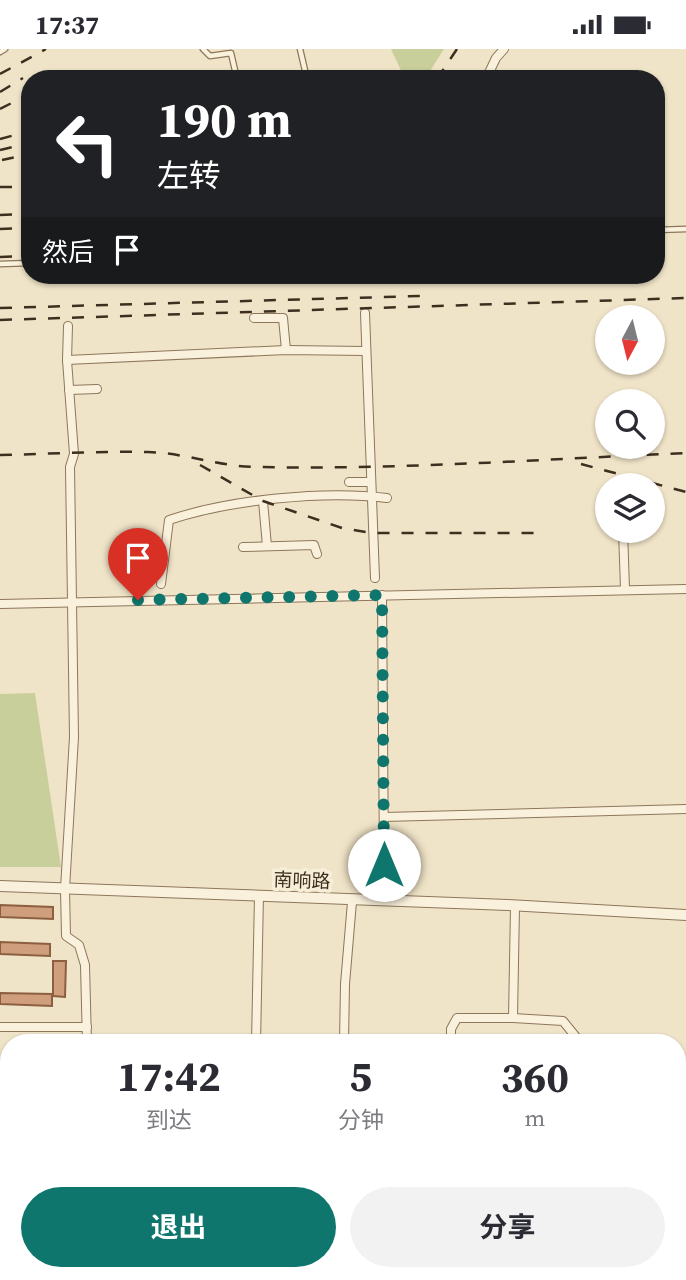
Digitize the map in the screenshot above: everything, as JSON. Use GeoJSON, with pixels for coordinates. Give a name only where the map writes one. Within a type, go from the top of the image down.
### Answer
{"type":"FeatureCollection","features":[{"type":"Feature","properties":{"kind":"street"},"geometry":{"type":"LineString","coordinates":[[490,70],[504,49]]}},
{"type":"Feature","properties":{"kind":"street"},"geometry":{"type":"LineString","coordinates":[[365,313],[374,578]]}},
{"type":"Feature","properties":{"kind":"street"},"geometry":{"type":"LineString","coordinates":[[254,318],[283,318],[286,350]]}},
{"type":"Feature","properties":{"kind":"street"},"geometry":{"type":"LineString","coordinates":[[68,326],[67,360],[74,454],[71,467],[74,737],[65,889],[66,936],[79,945],[85,965],[87,1034]]}},
{"type":"Feature","properties":{"kind":"street"},"geometry":{"type":"LineString","coordinates":[[67,360],[286,350],[366,351]]}},
{"type":"Feature","properties":{"kind":"street"},"geometry":{"type":"LineString","coordinates":[[298,350],[299,361]]}},
{"type":"Feature","properties":{"kind":"street"},"geometry":{"type":"LineString","coordinates":[[69,390],[97,389]]}},
{"type":"Feature","properties":{"kind":"street"},"geometry":{"type":"LineString","coordinates":[[349,482],[369,482]]}},
{"type":"Feature","properties":{"kind":"street"},"geometry":{"type":"LineString","coordinates":[[161,584],[169,520],[275,497],[387,498]]}},
{"type":"Feature","properties":{"kind":"street"},"geometry":{"type":"LineString","coordinates":[[263,501],[267,546]]}},
{"type":"Feature","properties":{"kind":"street"},"geometry":{"type":"LineString","coordinates":[[623,543],[625,589]]}},
{"type":"Feature","properties":{"kind":"street"},"geometry":{"type":"LineString","coordinates":[[243,547],[314,545],[317,554]]}},
{"type":"Feature","properties":{"kind":"street"},"geometry":{"type":"LineString","coordinates":[[0,604],[686,589]]}},
{"type":"Feature","properties":{"kind":"street"},"geometry":{"type":"LineString","coordinates":[[382,595],[384,865]]}},
{"type":"Feature","properties":{"kind":"street"},"geometry":{"type":"LineString","coordinates":[[384,817],[686,809]]}},
{"type":"Feature","properties":{"kind":"street","name":"南响路"},"geometry":{"type":"LineString","coordinates":[[0,886],[515,905],[686,915]]}},
{"type":"Feature","properties":{"kind":"street"},"geometry":{"type":"LineString","coordinates":[[256,1034],[258,895]]}},
{"type":"Feature","properties":{"kind":"street"},"geometry":{"type":"LineString","coordinates":[[344,1034],[345,984],[352,902]]}},
{"type":"Feature","properties":{"kind":"street"},"geometry":{"type":"LineString","coordinates":[[513,1018],[515,905]]}},
{"type":"Feature","properties":{"kind":"street"},"geometry":{"type":"LineString","coordinates":[[451,1034],[457,1018],[563,1021],[574,1034]]}},
{"type":"Feature","properties":{"kind":"street"},"geometry":{"type":"LineString","coordinates":[[0,1027],[87,1027]]}},
{"type":"Feature","properties":{"kind":"lane"},"geometry":{"type":"LineString","coordinates":[[0,52],[5,49]]}},
{"type":"Feature","properties":{"kind":"lane"},"geometry":{"type":"LineString","coordinates":[[203,49],[210,56],[231,53],[235,70]]}},
{"type":"Feature","properties":{"kind":"lane"},"geometry":{"type":"LineString","coordinates":[[300,49],[305,70]]}},
{"type":"Feature","properties":{"kind":"lane"},"geometry":{"type":"LineString","coordinates":[[665,230],[686,229]]}},
{"type":"Feature","properties":{"kind":"lane"},"geometry":{"type":"LineString","coordinates":[[0,264],[21,263]]}},
{"type":"Feature","properties":{"kind":"green space"},"geometry":{"type":"Polygon","coordinates":[[[391,49],[444,49],[431,70],[401,70],[391,49]]]}},
{"type":"Feature","properties":{"kind":"green space"},"geometry":{"type":"Polygon","coordinates":[[[35,693],[61,867],[0,867],[0,694],[35,693]]]}},
{"type":"Feature","properties":{"kind":"building"},"geometry":{"type":"Polygon","coordinates":[[[0,905],[53,907],[53,919],[0,917],[0,905]]]}},
{"type":"Feature","properties":{"kind":"building"},"geometry":{"type":"Polygon","coordinates":[[[0,942],[50,944],[50,956],[0,954],[0,942]]]}},
{"type":"Feature","properties":{"kind":"building"},"geometry":{"type":"Polygon","coordinates":[[[53,961],[66,961],[65,997],[53,996],[53,961]]]}},
{"type":"Feature","properties":{"kind":"building"},"geometry":{"type":"Polygon","coordinates":[[[0,993],[52,994],[52,1006],[0,1004],[0,993]]]}},
{"type":"Feature","properties":{"kind":"railway"},"geometry":{"type":"LineString","coordinates":[[0,74],[46,49]]}},
{"type":"Feature","properties":{"kind":"railway"},"geometry":{"type":"LineString","coordinates":[[443,70],[457,49]]}},
{"type":"Feature","properties":{"kind":"railway"},"geometry":{"type":"LineString","coordinates":[[0,92],[21,79]]}},
{"type":"Feature","properties":{"kind":"railway"},"geometry":{"type":"LineString","coordinates":[[0,109],[21,98]]}},
{"type":"Feature","properties":{"kind":"railway"},"geometry":{"type":"LineString","coordinates":[[0,139],[21,133]]}},
{"type":"Feature","properties":{"kind":"railway"},"geometry":{"type":"LineString","coordinates":[[0,150],[21,145]]}},
{"type":"Feature","properties":{"kind":"railway"},"geometry":{"type":"LineString","coordinates":[[2,160],[21,156]]}},
{"type":"Feature","properties":{"kind":"railway"},"geometry":{"type":"LineString","coordinates":[[0,187],[21,187]]}},
{"type":"Feature","properties":{"kind":"railway"},"geometry":{"type":"LineString","coordinates":[[0,215],[21,214]]}},
{"type":"Feature","properties":{"kind":"railway"},"geometry":{"type":"LineString","coordinates":[[0,229],[21,228]]}},
{"type":"Feature","properties":{"kind":"railway"},"geometry":{"type":"LineString","coordinates":[[0,257],[21,256]]}},
{"type":"Feature","properties":{"kind":"railway"},"geometry":{"type":"LineString","coordinates":[[0,308],[420,296]]}},
{"type":"Feature","properties":{"kind":"railway"},"geometry":{"type":"LineString","coordinates":[[0,320],[686,298]]}},
{"type":"Feature","properties":{"kind":"railway"},"geometry":{"type":"LineString","coordinates":[[0,455],[148,452],[244,466],[311,468],[686,453]]}},
{"type":"Feature","properties":{"kind":"railway"},"geometry":{"type":"LineString","coordinates":[[581,464],[686,492]]}},
{"type":"Feature","properties":{"kind":"railway"},"geometry":{"type":"LineString","coordinates":[[200,465],[263,501],[342,528],[371,533],[545,533]]}},
{"type":"Feature","properties":{"kind":"route"},"geometry":{"type":"LineString","coordinates":[[138,600],[382,595],[384,865]]}}]}
